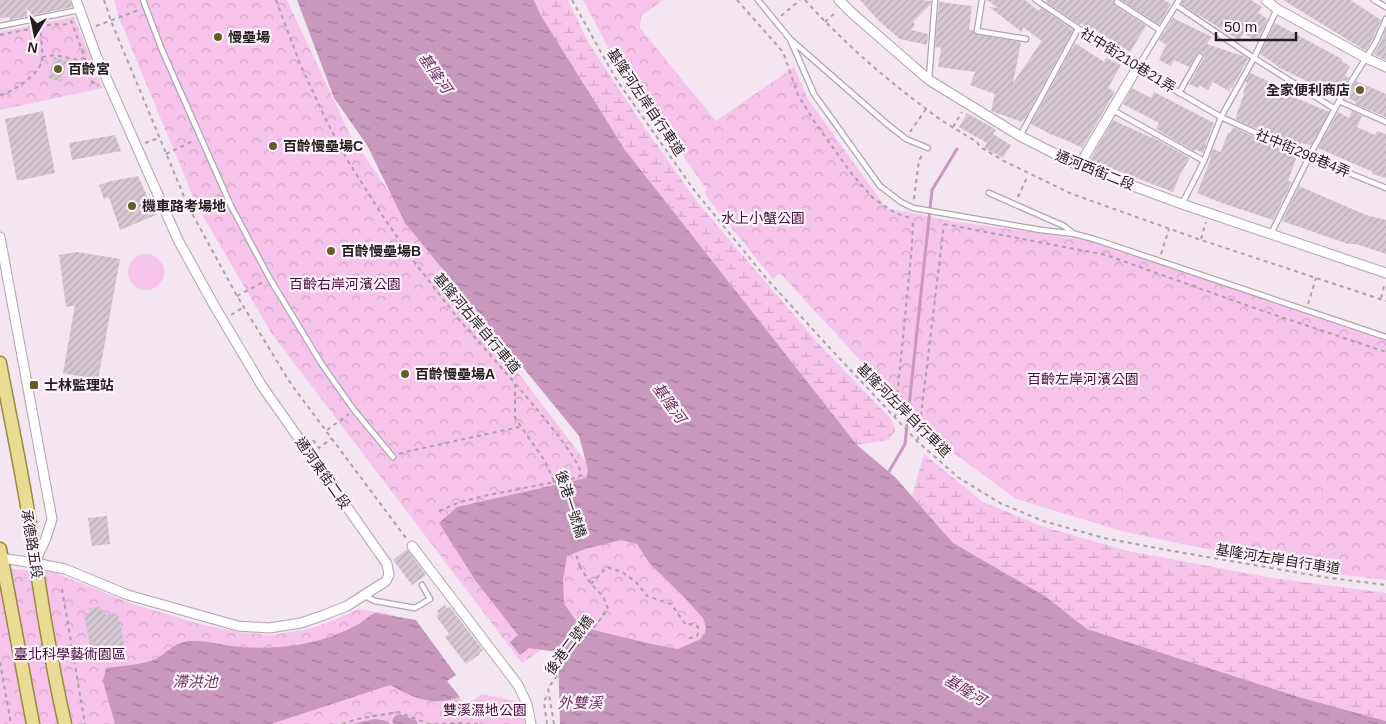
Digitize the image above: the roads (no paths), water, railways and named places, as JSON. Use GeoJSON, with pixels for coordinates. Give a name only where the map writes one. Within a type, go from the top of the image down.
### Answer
{"type":"FeatureCollection","features":[{"type":"Feature","properties":{"kind":"main road","name":"承德路五段"},"geometry":{"type":"LineString","coordinates":[[0,363],[30,524],[53,671],[65,724]]}},
{"type":"Feature","properties":{"kind":"main road"},"geometry":{"type":"LineString","coordinates":[[0,555],[33,724]]}},
{"type":"Feature","properties":{"kind":"street","name":"通河東街二段"},"geometry":{"type":"LineString","coordinates":[[0,555],[65,569],[128,595],[238,626],[269,628],[301,623],[347,606],[386,581],[390,575],[387,564],[262,386],[178,240],[96,55],[76,0]]}},
{"type":"Feature","properties":{"kind":"street","name":"通河西街二段"},"geometry":{"type":"LineString","coordinates":[[839,0],[929,80],[1020,136],[1079,166],[1182,204],[1386,273]]}},
{"type":"Feature","properties":{"kind":"street"},"geometry":{"type":"LineString","coordinates":[[1266,0],[1277,9],[1386,67]]}},
{"type":"Feature","properties":{"kind":"street"},"geometry":{"type":"LineString","coordinates":[[1079,166],[1136,68]]}},
{"type":"Feature","properties":{"kind":"street"},"geometry":{"type":"LineString","coordinates":[[0,237],[52,520],[35,563]]}},
{"type":"Feature","properties":{"kind":"street"},"geometry":{"type":"LineString","coordinates":[[412,546],[518,685],[527,704],[531,724]]}},
{"type":"Feature","properties":{"kind":"lane"},"geometry":{"type":"LineString","coordinates":[[143,0],[162,50],[200,138],[231,206],[270,279],[321,363],[354,410],[393,457]]}},
{"type":"Feature","properties":{"kind":"lane"},"geometry":{"type":"LineString","coordinates":[[758,0],[790,40],[887,124],[906,138],[928,148]]}},
{"type":"Feature","properties":{"kind":"lane"},"geometry":{"type":"LineString","coordinates":[[929,80],[935,0]]}},
{"type":"Feature","properties":{"kind":"lane"},"geometry":{"type":"LineString","coordinates":[[982,0],[977,31],[1026,39]]}},
{"type":"Feature","properties":{"kind":"lane","name":"社中街210巷21弄"},"geometry":{"type":"LineString","coordinates":[[1036,0],[1042,2],[1136,68],[1221,117]]}},
{"type":"Feature","properties":{"kind":"lane"},"geometry":{"type":"LineString","coordinates":[[1374,0],[1386,6]]}},
{"type":"Feature","properties":{"kind":"lane"},"geometry":{"type":"LineString","coordinates":[[1117,2],[1160,30]]}},
{"type":"Feature","properties":{"kind":"lane"},"geometry":{"type":"LineString","coordinates":[[1136,68],[1177,2],[1254,58],[1335,109]]}},
{"type":"Feature","properties":{"kind":"lane"},"geometry":{"type":"LineString","coordinates":[[1182,204],[1204,161],[1221,117],[1254,58],[1277,9]]}},
{"type":"Feature","properties":{"kind":"lane"},"geometry":{"type":"LineString","coordinates":[[0,26],[79,10]]}},
{"type":"Feature","properties":{"kind":"lane"},"geometry":{"type":"LineString","coordinates":[[1271,234],[1339,100],[1376,42],[1386,19]]}},
{"type":"Feature","properties":{"kind":"lane"},"geometry":{"type":"LineString","coordinates":[[1020,136],[1078,29]]}},
{"type":"Feature","properties":{"kind":"lane"},"geometry":{"type":"LineString","coordinates":[[790,40],[814,94],[838,129],[880,186],[913,208],[1075,234],[1386,337]]}},
{"type":"Feature","properties":{"kind":"lane"},"geometry":{"type":"LineString","coordinates":[[1179,93],[1200,56]]}},
{"type":"Feature","properties":{"kind":"lane"},"geometry":{"type":"LineString","coordinates":[[1339,100],[1386,122]]}},
{"type":"Feature","properties":{"kind":"lane"},"geometry":{"type":"LineString","coordinates":[[1111,109],[1204,161]]}},
{"type":"Feature","properties":{"kind":"lane","name":"社中街298巷4弄"},"geometry":{"type":"LineString","coordinates":[[1221,117],[1309,157],[1386,188]]}},
{"type":"Feature","properties":{"kind":"lane"},"geometry":{"type":"LineString","coordinates":[[989,193],[1064,226],[1075,234]]}},
{"type":"Feature","properties":{"kind":"lane"},"geometry":{"type":"LineString","coordinates":[[365,596],[375,601],[415,608],[430,599],[422,585]]}},
{"type":"Feature","properties":{"kind":"water"},"geometry":{"type":"Polygon","coordinates":[[[297,0],[534,0],[540,14],[625,150],[857,445],[895,477],[953,543],[1045,596],[1087,629],[1299,697],[1386,721],[1386,724],[560,724],[558,652],[529,648],[520,655],[510,642],[518,635],[475,580],[439,523],[457,507],[586,478],[588,470],[579,436],[405,223],[367,145],[334,98],[297,0]],[[621,540],[585,549],[567,556],[563,580],[564,604],[581,627],[678,649],[701,639],[706,627],[703,618],[650,564],[637,544],[621,540]]]}},
{"type":"Feature","properties":{"kind":"water","name":"滯洪池"},"geometry":{"type":"Polygon","coordinates":[[[375,613],[416,620],[456,675],[447,681],[460,697],[441,701],[424,700],[390,685],[271,724],[115,724],[103,681],[106,668],[151,661],[174,646],[191,641],[256,648],[302,644],[345,631],[375,613]]]}},
{"type":"Feature","properties":{"kind":"water"},"geometry":{"type":"Polygon","coordinates":[[[400,714],[417,721],[417,724],[394,724],[392,721],[395,716],[400,714]]]}},
{"type":"Feature","properties":{"kind":"water"},"geometry":{"type":"Polygon","coordinates":[[[375,719],[387,721],[390,724],[353,724],[375,719]]]}},
{"type":"Feature","properties":{"kind":"waterway"},"geometry":{"type":"LineString","coordinates":[[887,475],[905,444],[932,190],[957,149]]}},
{"type":"Feature","properties":{"kind":"place","name":"慢壘場"},"geometry":{"type":"Point","coordinates":[218,37]}},
{"type":"Feature","properties":{"kind":"place","name":"百齡宮"},"geometry":{"type":"Point","coordinates":[58,69]}},
{"type":"Feature","properties":{"kind":"place","name":"全家便利商店"},"geometry":{"type":"Point","coordinates":[1360,90]}},
{"type":"Feature","properties":{"kind":"place","name":"百齡慢壘場C"},"geometry":{"type":"Point","coordinates":[273,146]}},
{"type":"Feature","properties":{"kind":"place","name":"機車路考場地"},"geometry":{"type":"Point","coordinates":[132,206]}},
{"type":"Feature","properties":{"kind":"place","name":"百齡慢壘場B"},"geometry":{"type":"Point","coordinates":[331,251]}},
{"type":"Feature","properties":{"kind":"place","name":"百齡慢壘場A"},"geometry":{"type":"Point","coordinates":[405,374]}},
{"type":"Feature","properties":{"kind":"place","name":"士林監理站"},"geometry":{"type":"Point","coordinates":[34,385]}},
{"type":"Feature","properties":{"kind":"water label","name":"基隆河"},"geometry":{"type":"Point","coordinates":[435,73]}},
{"type":"Feature","properties":{"kind":"water label","name":"基隆河"},"geometry":{"type":"Point","coordinates":[669,403]}},
{"type":"Feature","properties":{"kind":"water label","name":"基隆河"},"geometry":{"type":"Point","coordinates":[965,690]}},
{"type":"Feature","properties":{"kind":"water label","name":"外雙溪"},"geometry":{"type":"Point","coordinates":[580,703]}},
{"type":"Feature","properties":{"kind":"park label","name":"水上小蟹公園"},"geometry":{"type":"Point","coordinates":[763,218]}},
{"type":"Feature","properties":{"kind":"park label","name":"百齡右岸河濱公園"},"geometry":{"type":"Point","coordinates":[345,284]}},
{"type":"Feature","properties":{"kind":"park label","name":"百齡左岸河濱公園"},"geometry":{"type":"Point","coordinates":[1083,379]}},
{"type":"Feature","properties":{"kind":"park label","name":"臺北科學藝術園區"},"geometry":{"type":"Point","coordinates":[70,654]}},
{"type":"Feature","properties":{"kind":"park label","name":"雙溪濕地公園"},"geometry":{"type":"Point","coordinates":[485,710]}}]}
